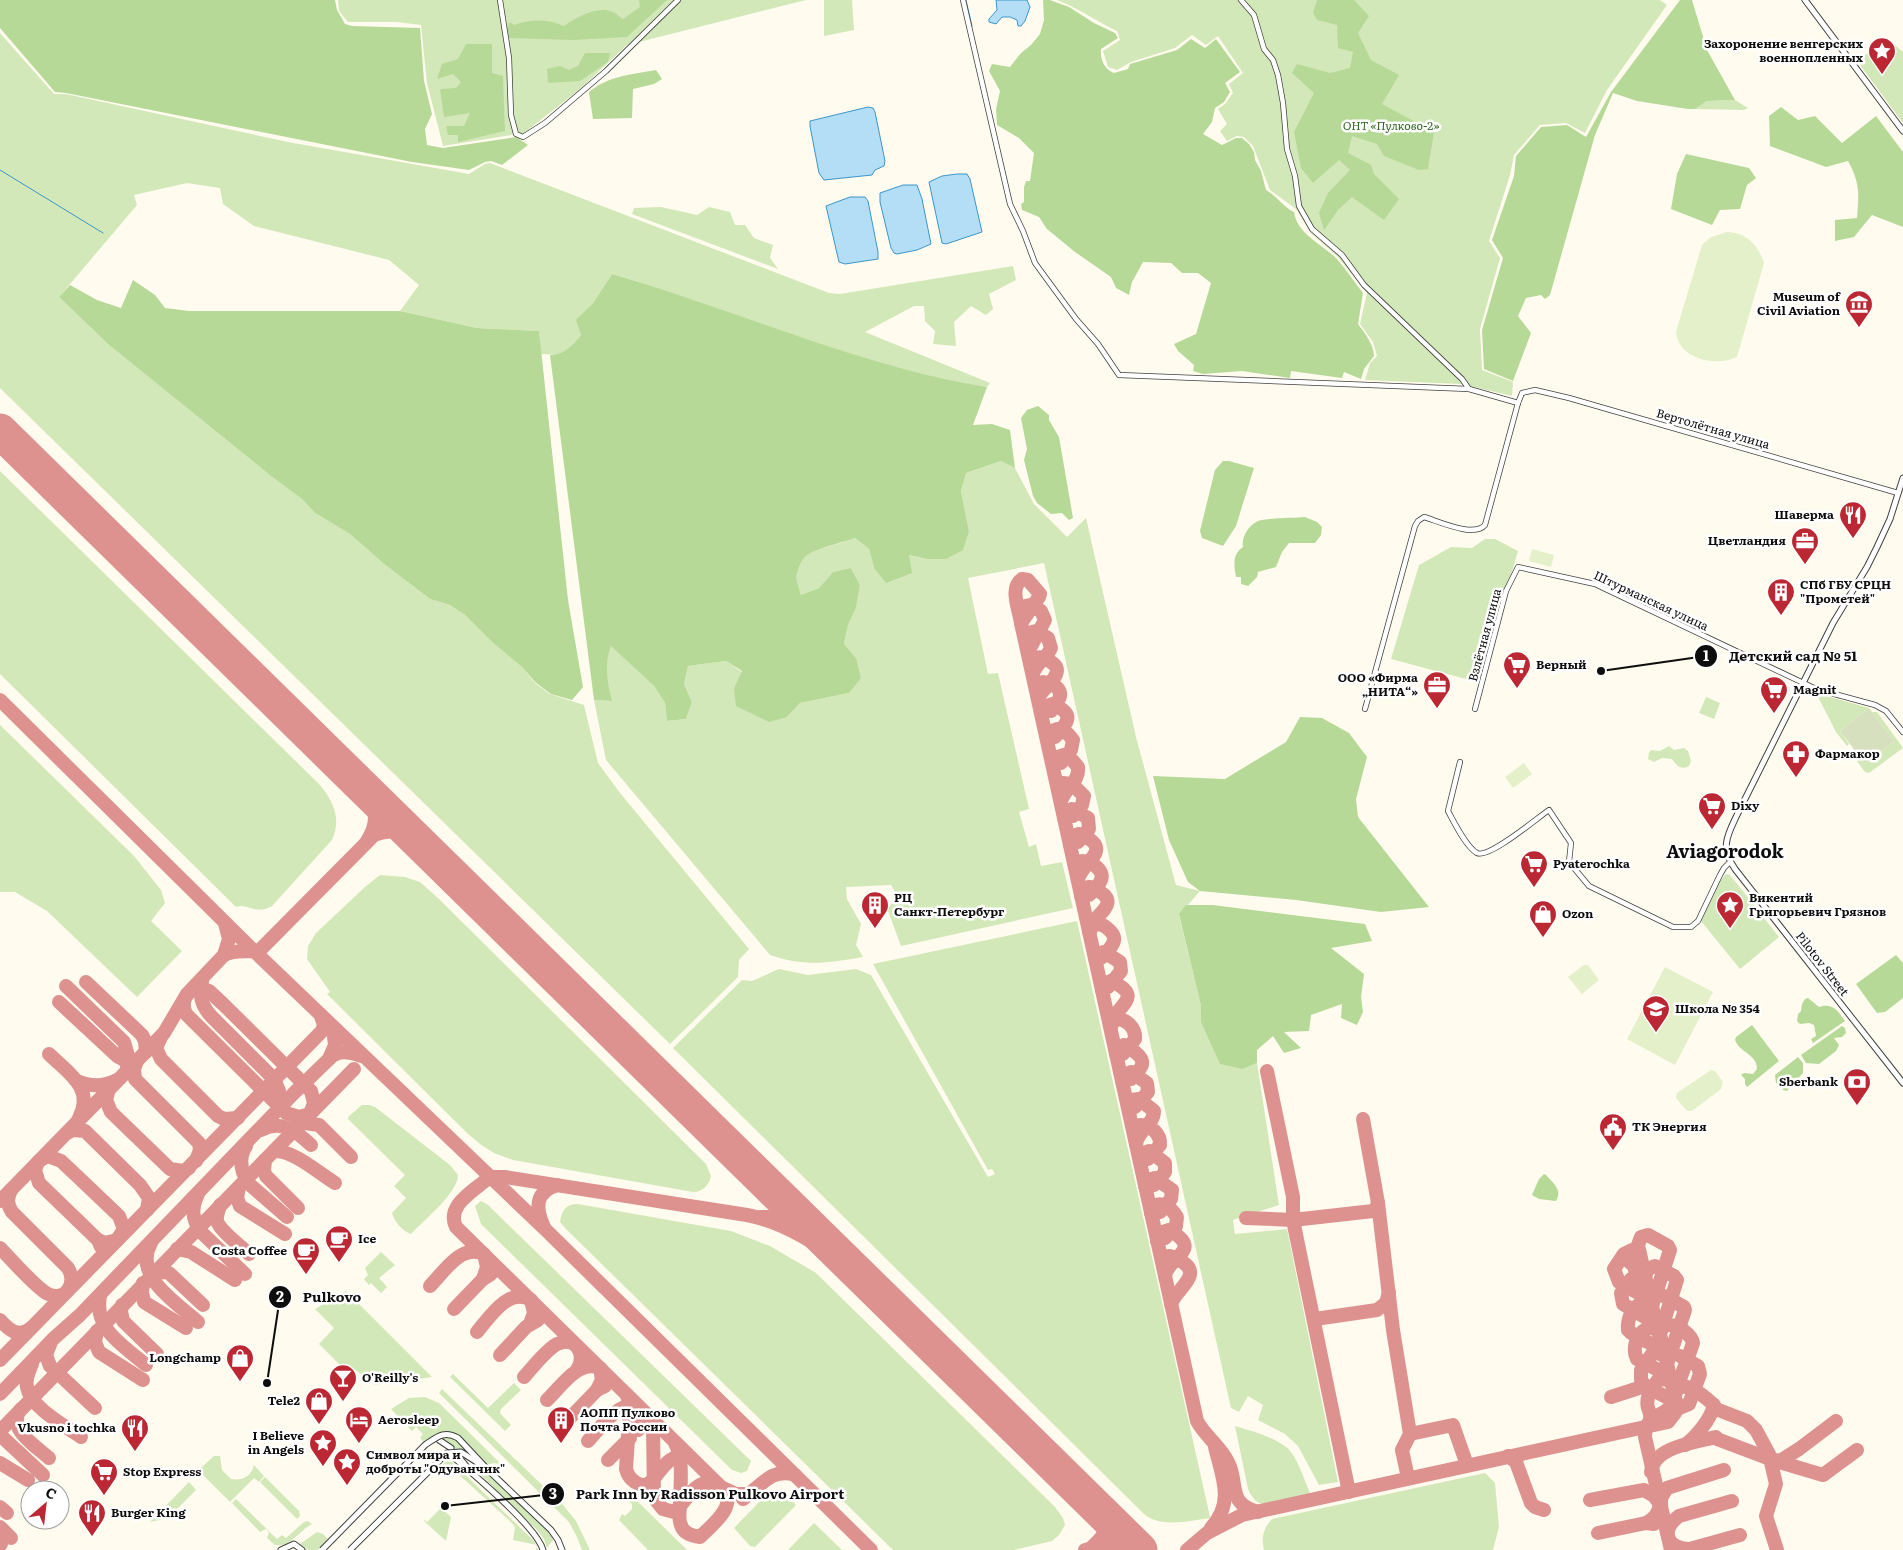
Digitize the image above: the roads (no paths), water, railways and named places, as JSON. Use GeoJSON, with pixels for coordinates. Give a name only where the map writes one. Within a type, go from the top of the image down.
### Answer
{"type":"FeatureCollection","features":[{"type":"Feature","properties":{"kind":"street"},"geometry":{"type":"LineString","coordinates":[[500,0],[509,58],[511,115],[516,134],[524,137],[545,123],[606,71],[678,0]]}},
{"type":"Feature","properties":{"kind":"street"},"geometry":{"type":"LineString","coordinates":[[963,0],[1010,204],[1035,263],[1076,319],[1098,344],[1119,375],[1469,389],[1518,402],[1485,525],[1482,529],[1468,530],[1424,517],[1415,526],[1365,709]]}},
{"type":"Feature","properties":{"kind":"street"},"geometry":{"type":"LineString","coordinates":[[1241,0],[1254,16],[1264,48],[1273,60],[1278,75],[1283,103],[1287,149],[1295,176],[1299,206],[1312,229],[1342,255],[1364,285],[1462,379],[1469,389]]}},
{"type":"Feature","properties":{"kind":"street"},"geometry":{"type":"LineString","coordinates":[[1805,0],[1903,131]]}},
{"type":"Feature","properties":{"kind":"street","name":"Вертолётная улица"},"geometry":{"type":"LineString","coordinates":[[1518,402],[1522,393],[1534,390],[1569,398],[1898,493]]}},
{"type":"Feature","properties":{"kind":"street"},"geometry":{"type":"LineString","coordinates":[[1460,762],[1448,811],[1470,847],[1478,854],[1484,854],[1498,847],[1548,810],[1571,843],[1569,862],[1590,886],[1673,927],[1691,927],[1698,921],[1720,875],[1730,862],[1726,849],[1728,835],[1842,605],[1867,567],[1877,547],[1890,518],[1903,478]]}},
{"type":"Feature","properties":{"kind":"street","name":"Штурманская улица"},"geometry":{"type":"LineString","coordinates":[[1518,567],[1596,584],[1803,684],[1827,694],[1875,705],[1890,715],[1903,732]]}},
{"type":"Feature","properties":{"kind":"street","name":"Взлётная улица"},"geometry":{"type":"LineString","coordinates":[[1476,710],[1506,591],[1518,567]]}},
{"type":"Feature","properties":{"kind":"street","name":"Pilotov Street"},"geometry":{"type":"LineString","coordinates":[[1730,862],[1903,1083]]}},
{"type":"Feature","properties":{"kind":"street"},"geometry":{"type":"LineString","coordinates":[[322,1550],[425,1445],[441,1434],[452,1435],[458,1438],[482,1461],[488,1470]]}},
{"type":"Feature","properties":{"kind":"street"},"geometry":{"type":"LineString","coordinates":[[439,1440],[451,1448]]}},
{"type":"Feature","properties":{"kind":"street"},"geometry":{"type":"LineString","coordinates":[[350,1550],[447,1453],[461,1452],[488,1470],[551,1530],[562,1550]]}},
{"type":"Feature","properties":{"kind":"street"},"geometry":{"type":"LineString","coordinates":[[452,1456],[467,1468],[537,1537],[543,1550]]}},
{"type":"Feature","properties":{"kind":"street"},"geometry":{"type":"LineString","coordinates":[[458,1456],[467,1468]]}},
{"type":"Feature","properties":{"kind":"street"},"geometry":{"type":"LineString","coordinates":[[281,1550],[294,1544],[302,1550]]}},
{"type":"Feature","properties":{"kind":"water"},"geometry":{"type":"Polygon","coordinates":[[[996,0],[1027,0],[1030,7],[1021,26],[1018,26],[1017,20],[1010,17],[1002,17],[996,24],[989,22],[989,19],[997,10],[996,0]]]}},
{"type":"Feature","properties":{"kind":"water"},"geometry":{"type":"Polygon","coordinates":[[[868,107],[873,108],[875,112],[885,161],[884,166],[875,170],[872,175],[824,180],[819,173],[810,121],[868,107]]]}},
{"type":"Feature","properties":{"kind":"water"},"geometry":{"type":"Polygon","coordinates":[[[967,174],[970,179],[982,232],[946,244],[942,243],[929,182],[942,176],[967,174]]]}},
{"type":"Feature","properties":{"kind":"water"},"geometry":{"type":"Polygon","coordinates":[[[903,185],[917,185],[922,199],[931,244],[917,250],[897,254],[891,248],[880,202],[880,193],[903,185]]]}},
{"type":"Feature","properties":{"kind":"water"},"geometry":{"type":"Polygon","coordinates":[[[850,197],[865,197],[868,201],[878,259],[845,264],[839,262],[826,206],[850,197]]]}},
{"type":"Feature","properties":{"kind":"waterway"},"geometry":{"type":"LineString","coordinates":[[966,0],[972,26]]}},
{"type":"Feature","properties":{"kind":"waterway"},"geometry":{"type":"LineString","coordinates":[[0,170],[103,233]]}},
{"type":"Feature","properties":{"kind":"place","name":"Захоронение венгерских военнопленных"},"geometry":{"type":"Point","coordinates":[1882,75]}},
{"type":"Feature","properties":{"kind":"place","name":"Museum of Civil Aviation"},"geometry":{"type":"Point","coordinates":[1859,328]}},
{"type":"Feature","properties":{"kind":"place","name":"Шаверма"},"geometry":{"type":"Point","coordinates":[1853,539]}},
{"type":"Feature","properties":{"kind":"place","name":"Цветландия"},"geometry":{"type":"Point","coordinates":[1805,565]}},
{"type":"Feature","properties":{"kind":"place","name":"СПб ГБУ СРЦН \"Прометей\""},"geometry":{"type":"Point","coordinates":[1781,616]}},
{"type":"Feature","properties":{"kind":"place","name":"Детский сад № 51"},"geometry":{"type":"Point","coordinates":[1601,671]}},
{"type":"Feature","properties":{"kind":"place","name":"Верный"},"geometry":{"type":"Point","coordinates":[1517,689]}},
{"type":"Feature","properties":{"kind":"place","name":"ООО «Фирма „НИТА“»"},"geometry":{"type":"Point","coordinates":[1437,709]}},
{"type":"Feature","properties":{"kind":"place","name":"Magnit"},"geometry":{"type":"Point","coordinates":[1774,714]}},
{"type":"Feature","properties":{"kind":"place","name":"Фармакор"},"geometry":{"type":"Point","coordinates":[1796,778]}},
{"type":"Feature","properties":{"kind":"place","name":"Dixy"},"geometry":{"type":"Point","coordinates":[1712,830]}},
{"type":"Feature","properties":{"kind":"place","name":"Pyaterochka"},"geometry":{"type":"Point","coordinates":[1534,888]}},
{"type":"Feature","properties":{"kind":"place","name":"РЦ Санкт-Петербург"},"geometry":{"type":"Point","coordinates":[875,929]}},
{"type":"Feature","properties":{"kind":"place","name":"Викентий Григорьевич Грязнов"},"geometry":{"type":"Point","coordinates":[1730,929]}},
{"type":"Feature","properties":{"kind":"place","name":"Ozon"},"geometry":{"type":"Point","coordinates":[1543,938]}},
{"type":"Feature","properties":{"kind":"place","name":"Школа № 354"},"geometry":{"type":"Point","coordinates":[1656,1033]}},
{"type":"Feature","properties":{"kind":"place","name":"Sberbank"},"geometry":{"type":"Point","coordinates":[1857,1106]}},
{"type":"Feature","properties":{"kind":"place","name":"ТК Энергия"},"geometry":{"type":"Point","coordinates":[1613,1151]}},
{"type":"Feature","properties":{"kind":"place","name":"Ice"},"geometry":{"type":"Point","coordinates":[339,1263]}},
{"type":"Feature","properties":{"kind":"place","name":"Costa Coffee"},"geometry":{"type":"Point","coordinates":[306,1275]}},
{"type":"Feature","properties":{"kind":"place","name":"Longchamp"},"geometry":{"type":"Point","coordinates":[240,1382]}},
{"type":"Feature","properties":{"kind":"place","name":"Pulkovo"},"geometry":{"type":"Point","coordinates":[267,1383]}},
{"type":"Feature","properties":{"kind":"place","name":"O'Reilly's"},"geometry":{"type":"Point","coordinates":[343,1402]}},
{"type":"Feature","properties":{"kind":"place","name":"Tele2"},"geometry":{"type":"Point","coordinates":[319,1425]}},
{"type":"Feature","properties":{"kind":"place","name":"Aerosleep"},"geometry":{"type":"Point","coordinates":[359,1444]}},
{"type":"Feature","properties":{"kind":"place","name":"АОПП Пулково Почта России"},"geometry":{"type":"Point","coordinates":[561,1444]}},
{"type":"Feature","properties":{"kind":"place","name":"Vkusno i tochka"},"geometry":{"type":"Point","coordinates":[135,1452]}},
{"type":"Feature","properties":{"kind":"place","name":"I Believe in Angels"},"geometry":{"type":"Point","coordinates":[323,1467]}},
{"type":"Feature","properties":{"kind":"place","name":"Символ мира и доброты \"Одуванчик\""},"geometry":{"type":"Point","coordinates":[347,1486]}},
{"type":"Feature","properties":{"kind":"place","name":"Stop Express"},"geometry":{"type":"Point","coordinates":[104,1496]}},
{"type":"Feature","properties":{"kind":"place","name":"Park Inn by Radisson Pulkovo Airport"},"geometry":{"type":"Point","coordinates":[445,1506]}},
{"type":"Feature","properties":{"kind":"place","name":"Burger King"},"geometry":{"type":"Point","coordinates":[92,1537]}},
{"type":"Feature","properties":{"kind":"district","name":"Aviagorodok"},"geometry":{"type":"Point","coordinates":[1725,852]}},
{"type":"Feature","properties":{"kind":"park label","name":"ОНТ «Пулково-2»"},"geometry":{"type":"Point","coordinates":[1391,126]}}]}
